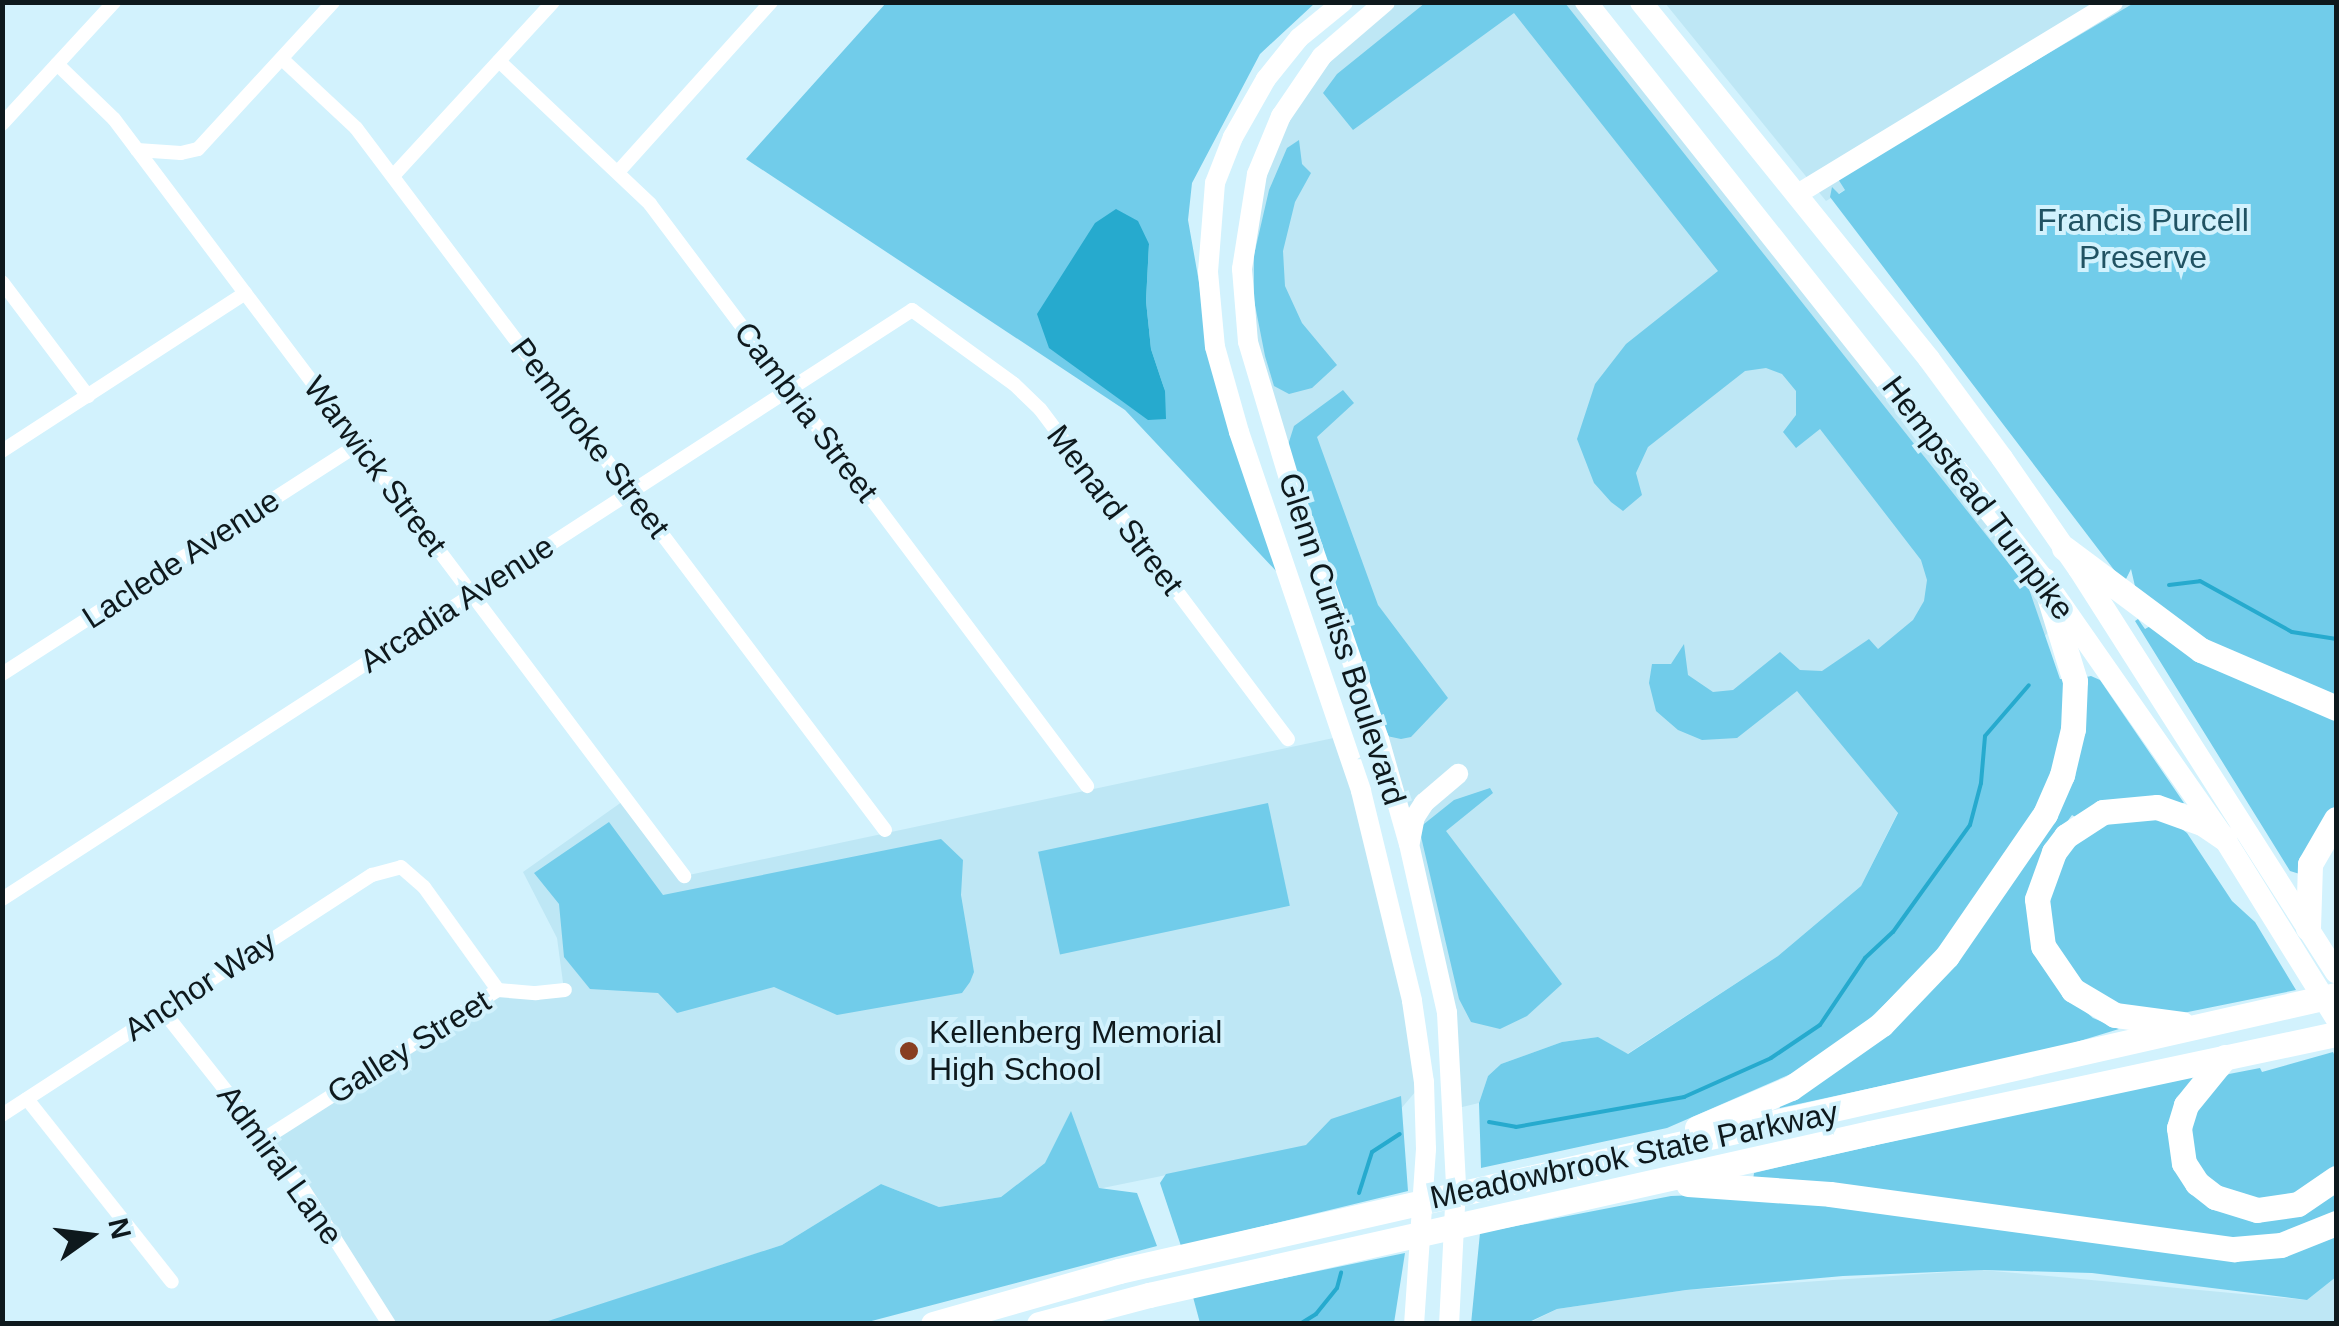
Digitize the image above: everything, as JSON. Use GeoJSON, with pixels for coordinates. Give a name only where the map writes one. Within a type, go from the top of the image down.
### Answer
{"type":"FeatureCollection","features":[{"type":"Feature","properties":{"kind":"highway"},"geometry":{"type":"LineString","coordinates":[[2064,548],[2200,650],[2336,708]]}},
{"type":"Feature","properties":{"kind":"highway"},"geometry":{"type":"LineString","coordinates":[[1654,1149],[1791,1088],[1840,1058],[1915,993],[1993,894],[2045,814],[2062,775],[2073,729],[2075,680],[2044,580]]}},
{"type":"Feature","properties":{"kind":"highway"},"geometry":{"type":"LineString","coordinates":[[2207,1026],[2132,1020],[2086,1000],[2054,968],[2043,946],[2036,899],[2054,852],[2066,836],[2103,812],[2156,808],[2202,823],[2224,838]]}},
{"type":"Feature","properties":{"kind":"highway"},"geometry":{"type":"LineString","coordinates":[[2308,928],[2310,864],[2336,819]]}},
{"type":"Feature","properties":{"kind":"highway","name":"Meadowbrook State Parkway"},"geometry":{"type":"LineString","coordinates":[[933,1324],[1119,1271],[2207,1026],[2325,989]]}},
{"type":"Feature","properties":{"kind":"highway","name":"Meadowbrook State Parkway"},"geometry":{"type":"LineString","coordinates":[[1039,1324],[1148,1295],[2336,1034]]}},
{"type":"Feature","properties":{"kind":"highway"},"geometry":{"type":"LineString","coordinates":[[2226,1058],[2186,1105],[2179,1128],[2184,1162],[2197,1183],[2232,1204],[2273,1209],[2298,1204],[2336,1178]]}},
{"type":"Feature","properties":{"kind":"highway"},"geometry":{"type":"LineString","coordinates":[[1664,1181],[1830,1194],[2234,1249],[2280,1245],[2336,1224]]}},
{"type":"Feature","properties":{"kind":"main road","name":"Glenn Curtiss Boulevard"},"geometry":{"type":"LineString","coordinates":[[1343,2],[1300,38],[1276,67],[1233,136],[1214,184],[1208,272],[1215,347],[1250,464],[1364,802],[1397,938],[1424,1082],[1426,1184],[1415,1318]]}},
{"type":"Feature","properties":{"kind":"main road","name":"Glenn Curtiss Boulevard"},"geometry":{"type":"LineString","coordinates":[[1385,2],[1322,56],[1299,84],[1257,174],[1242,269],[1248,342],[1409,844],[1440,981],[1454,1076],[1456,1187],[1450,1313]]}},
{"type":"Feature","properties":{"kind":"main road","name":"Hempstead Turnpike"},"geometry":{"type":"LineString","coordinates":[[1586,2],[2044,580],[2325,989],[2336,1018]]}},
{"type":"Feature","properties":{"kind":"main road","name":"Hempstead Turnpike"},"geometry":{"type":"LineString","coordinates":[[1641,2],[1930,359],[2064,548],[2336,972]]}},
{"type":"Feature","properties":{"kind":"main road"},"geometry":{"type":"LineString","coordinates":[[1796,195],[2113,2]]}},
{"type":"Feature","properties":{"kind":"main road"},"geometry":{"type":"LineString","coordinates":[[1276,67],[1299,84]]}},
{"type":"Feature","properties":{"kind":"main road"},"geometry":{"type":"LineString","coordinates":[[1409,844],[1424,803],[1458,774]]}},
{"type":"Feature","properties":{"kind":"main road"},"geometry":{"type":"LineString","coordinates":[[1397,938],[1424,960],[1440,981]]}},
{"type":"Feature","properties":{"kind":"street"},"geometry":{"type":"LineString","coordinates":[[2,124],[114,2]]}},
{"type":"Feature","properties":{"kind":"street"},"geometry":{"type":"LineString","coordinates":[[136,150],[181,153],[198,148],[333,2]]}},
{"type":"Feature","properties":{"kind":"street"},"geometry":{"type":"LineString","coordinates":[[394,176],[553,2]]}},
{"type":"Feature","properties":{"kind":"street"},"geometry":{"type":"LineString","coordinates":[[618,172],[771,2]]}},
{"type":"Feature","properties":{"kind":"street","name":"Pembroke Street"},"geometry":{"type":"LineString","coordinates":[[282,58],[356,128],[394,176],[884,830]]}},
{"type":"Feature","properties":{"kind":"street","name":"Cambria Street"},"geometry":{"type":"LineString","coordinates":[[499,61],[650,204],[1086,786]]}},
{"type":"Feature","properties":{"kind":"street","name":"Warwick Street"},"geometry":{"type":"LineString","coordinates":[[57,64],[114,119],[684,876]]}},
{"type":"Feature","properties":{"kind":"street"},"geometry":{"type":"LineString","coordinates":[[2,282],[88,396]]}},
{"type":"Feature","properties":{"kind":"street"},"geometry":{"type":"LineString","coordinates":[[2,451],[245,293]]}},
{"type":"Feature","properties":{"kind":"street","name":"Arcadia Avenue"},"geometry":{"type":"LineString","coordinates":[[2,899],[912,310]]}},
{"type":"Feature","properties":{"kind":"street","name":"Menard Street"},"geometry":{"type":"LineString","coordinates":[[912,310],[1014,384],[1040,409],[1288,740]]}},
{"type":"Feature","properties":{"kind":"street","name":"Laclede Avenue"},"geometry":{"type":"LineString","coordinates":[[2,674],[359,444]]}},
{"type":"Feature","properties":{"kind":"street","name":"Anchor Way"},"geometry":{"type":"LineString","coordinates":[[2,1115],[402,859],[498,990]]}},
{"type":"Feature","properties":{"kind":"street","name":"Galley Street"},"geometry":{"type":"LineString","coordinates":[[264,1140],[498,990],[536,994],[564,990]]}},
{"type":"Feature","properties":{"kind":"street","name":"Admiral Lane"},"geometry":{"type":"LineString","coordinates":[[163,1011],[302,1188],[390,1324]]}},
{"type":"Feature","properties":{"kind":"street"},"geometry":{"type":"LineString","coordinates":[[27,1099],[172,1282]]}},
{"type":"Feature","properties":{"kind":"shaded area"},"geometry":{"type":"Polygon","coordinates":[[[1390,3],[1589,3],[2027,565],[2055,624],[1898,812],[1861,886],[1778,956],[1627,1054],[1598,1037],[1562,1042],[1501,1064],[1488,1076],[1479,1103],[1458,1108],[1418,877],[1252,345],[1244,272],[1261,171],[1296,93],[1390,3]]]}},
{"type":"Feature","properties":{"kind":"shaded area"},"geometry":{"type":"Polygon","coordinates":[[[1665,3],[2157,3],[1826,201],[1665,3]]]}},
{"type":"Feature","properties":{"kind":"shaded area"},"geometry":{"type":"Polygon","coordinates":[[[1116,209],[1138,221],[1149,244],[1146,301],[1151,349],[1165,391],[1166,419],[1148,420],[1049,348],[1037,314],[1095,223],[1116,209]]]}},
{"type":"Feature","properties":{"kind":"shaded area","name":"Kellenberg Memorial High School"},"geometry":{"type":"Polygon","coordinates":[[[1343,736],[1422,1084],[1382,1131],[1088,1191],[1045,1163],[1001,1197],[939,1207],[881,1184],[782,1245],[542,1324],[389,1323],[264,1139],[498,990],[564,990],[557,938],[523,872],[626,799],[684,876],[1343,736]]]}},
{"type":"Feature","properties":{"kind":"shaded area"},"geometry":{"type":"Polygon","coordinates":[[[1982,1270],[2307,1300],[2336,1277],[2336,1323],[1527,1324],[1557,1309],[1686,1290],[1982,1270]]]}},
{"type":"Feature","properties":{"kind":"green space"},"geometry":{"type":"Polygon","coordinates":[[[886,3],[1315,3],[1260,54],[1192,183],[1188,220],[1208,333],[1291,587],[1125,410],[746,159],[886,3]],[[1095,224],[1165,391],[1151,349],[1146,301],[1149,244],[1095,224]]]}},
{"type":"Feature","properties":{"kind":"green space"},"geometry":{"type":"Polygon","coordinates":[[[1425,3],[1565,3],[2029,589],[2060,679],[2067,679],[2069,714],[2045,799],[1960,931],[1859,1029],[1800,1070],[1667,1128],[1481,1168],[1479,1103],[1488,1076],[1501,1064],[1562,1042],[1598,1037],[1628,1054],[1778,956],[1861,886],[1898,813],[1797,691],[1737,738],[1702,740],[1678,730],[1656,711],[1649,683],[1652,664],[1671,664],[1684,644],[1688,675],[1713,692],[1733,690],[1780,652],[1800,670],[1822,671],[1869,639],[1878,649],[1913,620],[1924,601],[1927,580],[1921,560],[1820,429],[1796,448],[1783,432],[1796,415],[1796,391],[1782,374],[1766,368],[1745,371],[1648,447],[1636,473],[1642,495],[1623,511],[1594,483],[1577,439],[1595,384],[1626,344],[1718,271],[1514,13],[1353,130],[1323,93],[1337,74],[1425,3]]]}},
{"type":"Feature","properties":{"kind":"green space","name":"Francis Purcell Preserve"},"geometry":{"type":"Polygon","coordinates":[[[2134,3],[2336,3],[2336,699],[2208,647],[2137,595],[2131,569],[2124,583],[1830,197],[1832,187],[1839,194],[1845,190],[1838,179],[1847,172],[2134,3]]]}},
{"type":"Feature","properties":{"kind":"green space"},"geometry":{"type":"Polygon","coordinates":[[[1299,140],[1302,164],[1311,173],[1295,202],[1283,251],[1285,286],[1302,323],[1337,365],[1312,388],[1289,394],[1274,386],[1265,356],[1254,300],[1254,255],[1269,190],[1287,148],[1299,140]]]}},
{"type":"Feature","properties":{"kind":"green space"},"geometry":{"type":"Polygon","coordinates":[[[1343,390],[1354,403],[1317,437],[1378,605],[1448,698],[1411,737],[1401,739],[1382,735],[1288,445],[1294,426],[1343,390]]]}},
{"type":"Feature","properties":{"kind":"green space"},"geometry":{"type":"Polygon","coordinates":[[[2138,619],[2145,629],[2154,624],[2336,714],[2336,808],[2303,875],[2290,871],[2135,621],[2138,619]]]}},
{"type":"Feature","properties":{"kind":"green space"},"geometry":{"type":"Polygon","coordinates":[[[2082,678],[2100,680],[2184,803],[2077,818],[2072,815],[2048,848],[2034,881],[2063,992],[2093,1018],[2119,1029],[2060,1047],[1780,1108],[1778,1103],[1825,1076],[2037,843],[2082,678]]]}},
{"type":"Feature","properties":{"kind":"green space"},"geometry":{"type":"Polygon","coordinates":[[[1490,788],[1493,793],[1446,831],[1562,984],[1527,1016],[1500,1029],[1471,1022],[1459,999],[1419,828],[1454,800],[1490,788]]]}},
{"type":"Feature","properties":{"kind":"green space"},"geometry":{"type":"Polygon","coordinates":[[[1268,803],[1290,906],[1060,955],[1038,852],[1268,803]]]}},
{"type":"Feature","properties":{"kind":"green space"},"geometry":{"type":"Polygon","coordinates":[[[2136,813],[2174,823],[2187,833],[2232,901],[2255,922],[2296,990],[2173,1015],[2113,1009],[2057,961],[2046,889],[2061,851],[2091,825],[2136,813]]]}},
{"type":"Feature","properties":{"kind":"green space"},"geometry":{"type":"Polygon","coordinates":[[[609,822],[663,895],[941,839],[963,860],[961,895],[974,972],[970,982],[962,993],[837,1015],[774,987],[677,1013],[658,993],[590,989],[564,957],[559,904],[534,873],[609,822]]]}},
{"type":"Feature","properties":{"kind":"green space"},"geometry":{"type":"Polygon","coordinates":[[[2333,1052],[2336,1169],[2315,1188],[2256,1203],[2225,1193],[2200,1175],[2188,1145],[2190,1114],[2204,1091],[2229,1074],[2260,1068],[2262,1072],[2333,1052]]]}},
{"type":"Feature","properties":{"kind":"green space"},"geometry":{"type":"Polygon","coordinates":[[[2197,1073],[2173,1134],[2216,1205],[2336,1189],[2336,1215],[2318,1226],[2245,1242],[1753,1180],[1754,1173],[1783,1166],[2197,1073]]]}},
{"type":"Feature","properties":{"kind":"green space"},"geometry":{"type":"Polygon","coordinates":[[[1401,1096],[1408,1191],[1181,1246],[1160,1183],[1166,1174],[1306,1145],[1331,1119],[1401,1096]]]}},
{"type":"Feature","properties":{"kind":"green space"},"geometry":{"type":"Polygon","coordinates":[[[1071,1111],[1099,1188],[1137,1193],[1157,1246],[864,1323],[542,1323],[782,1245],[881,1184],[939,1207],[1001,1197],[1045,1163],[1071,1111]]]}},
{"type":"Feature","properties":{"kind":"green space"},"geometry":{"type":"Polygon","coordinates":[[[1727,1194],[2240,1256],[2336,1230],[2336,1277],[2307,1300],[2092,1273],[1984,1270],[1843,1276],[1686,1290],[1557,1309],[1527,1323],[1471,1324],[1480,1233],[1671,1196],[1727,1194]]]}},
{"type":"Feature","properties":{"kind":"green space"},"geometry":{"type":"Polygon","coordinates":[[[1405,1253],[1394,1323],[1200,1323],[1193,1297],[1405,1253]]]}},
{"type":"Feature","properties":{"kind":"waterway"},"geometry":{"type":"LineString","coordinates":[[2169,585],[2200,581],[2292,632],[2336,639]]}},
{"type":"Feature","properties":{"kind":"waterway"},"geometry":{"type":"LineString","coordinates":[[1489,1122],[1516,1127],[1684,1097],[1771,1058],[1820,1025],[1865,958],[1893,932],[1970,825],[1981,783],[1985,736],[2029,685]]}},
{"type":"Feature","properties":{"kind":"waterway"},"geometry":{"type":"LineString","coordinates":[[1359,1193],[1372,1152],[1400,1134]]}},
{"type":"Feature","properties":{"kind":"waterway"},"geometry":{"type":"LineString","coordinates":[[1300,1324],[1316,1314],[1337,1288],[1341,1273]]}},
{"type":"Feature","properties":{"kind":"place","name":"Kellenberg Memorial High School"},"geometry":{"type":"Point","coordinates":[909,1051]}}]}
